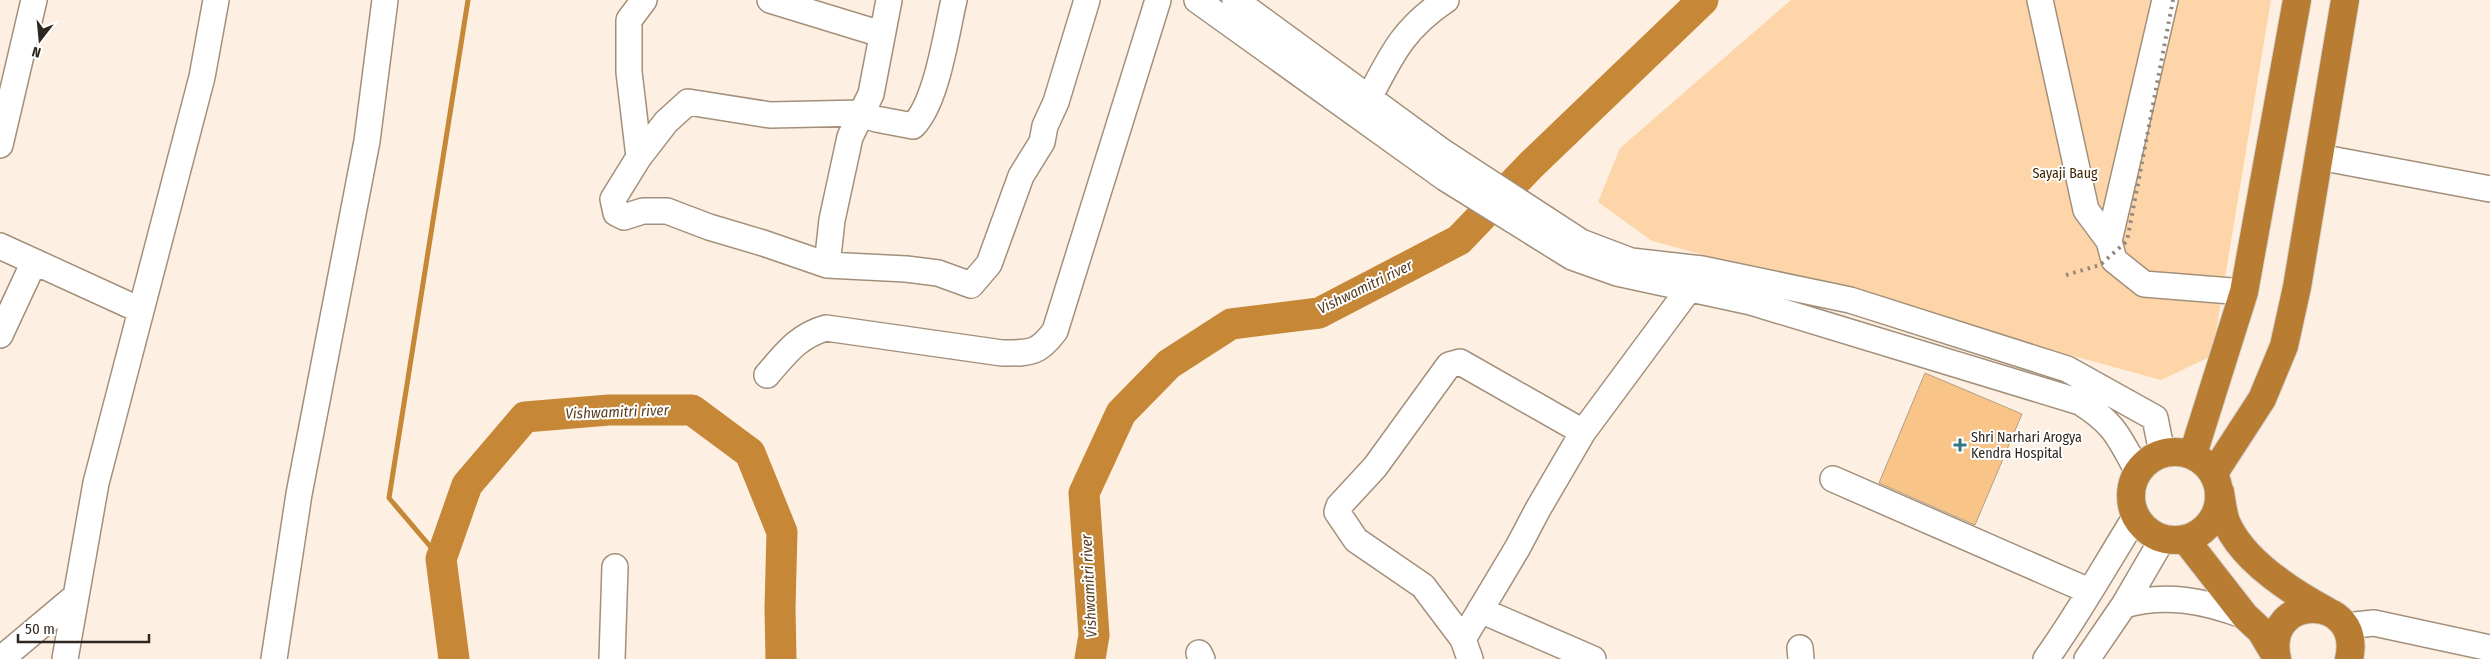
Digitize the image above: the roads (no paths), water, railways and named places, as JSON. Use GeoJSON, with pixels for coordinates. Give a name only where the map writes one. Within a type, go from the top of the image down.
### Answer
{"type":"FeatureCollection","features":[{"type":"Feature","properties":{"kind":"highway"},"geometry":{"type":"LineString","coordinates":[[2193,454],[2244,292],[2298,0]]}},
{"type":"Feature","properties":{"kind":"highway"},"geometry":{"type":"LineString","coordinates":[[2345,0],[2319,157],[2284,346],[2262,399],[2216,479],[2220,500],[2217,513],[2209,525],[2198,534],[2174,538],[2144,528],[2136,516],[2131,501],[2132,486],[2138,472],[2148,460],[2162,453],[2182,451],[2193,454],[2205,462],[2216,479],[2226,525],[2242,549],[2296,594],[2345,639]]}},
{"type":"Feature","properties":{"kind":"highway"},"geometry":{"type":"LineString","coordinates":[[2174,538],[2261,631],[2277,659]]}},
{"type":"Feature","properties":{"kind":"highway"},"geometry":{"type":"LineString","coordinates":[[2277,659],[2275,646],[2277,633],[2283,622],[2292,614],[2303,610],[2315,608],[2345,639]]}},
{"type":"Feature","properties":{"kind":"street"},"geometry":{"type":"LineString","coordinates":[[0,145],[34,0]]}},
{"type":"Feature","properties":{"kind":"street"},"geometry":{"type":"LineString","coordinates":[[65,659],[96,483],[202,77],[216,0]]}},
{"type":"Feature","properties":{"kind":"street"},"geometry":{"type":"LineString","coordinates":[[274,659],[299,494],[367,141],[386,0]]}},
{"type":"Feature","properties":{"kind":"street"},"geometry":{"type":"LineString","coordinates":[[639,157],[630,72],[629,20],[644,0]]}},
{"type":"Feature","properties":{"kind":"street"},"geometry":{"type":"LineString","coordinates":[[770,0],[881,34]]}},
{"type":"Feature","properties":{"kind":"street"},"geometry":{"type":"LineString","coordinates":[[827,265],[832,220],[850,137],[871,94],[889,0]]}},
{"type":"Feature","properties":{"kind":"street"},"geometry":{"type":"LineString","coordinates":[[954,0],[937,76],[920,118],[913,126],[876,119],[862,113],[770,115],[715,108],[688,102],[666,122],[639,157],[613,199],[616,213],[624,216],[643,211],[667,211],[709,228],[763,242],[827,265],[906,268],[938,273],[972,285],[989,264],[1020,176],[1042,142],[1045,126],[1056,102],[1088,0]]}},
{"type":"Feature","properties":{"kind":"street"},"geometry":{"type":"LineString","coordinates":[[767,375],[794,344],[810,333],[826,328],[1002,353],[1028,353],[1043,346],[1054,330],[1158,0]]}},
{"type":"Feature","properties":{"kind":"street"},"geometry":{"type":"LineString","coordinates":[[1197,0],[1444,178],[1577,249],[1617,273],[1751,302],[2080,402],[2102,416],[2118,435],[2138,472]]}},
{"type":"Feature","properties":{"kind":"street"},"geometry":{"type":"LineString","coordinates":[[1235,0],[1577,249],[1632,261],[1702,269],[1850,300],[2067,369],[2156,418],[2162,453]]}},
{"type":"Feature","properties":{"kind":"street"},"geometry":{"type":"LineString","coordinates":[[1369,98],[1394,49],[1407,32],[1427,13],[1446,0]]}},
{"type":"Feature","properties":{"kind":"street"},"geometry":{"type":"LineString","coordinates":[[2040,0],[2086,210],[2109,242],[2114,260],[2144,284],[2244,292]]}},
{"type":"Feature","properties":{"kind":"street"},"geometry":{"type":"LineString","coordinates":[[2109,242],[2165,0]]}},
{"type":"Feature","properties":{"kind":"street"},"geometry":{"type":"LineString","coordinates":[[2319,157],[2490,189]]}},
{"type":"Feature","properties":{"kind":"street"},"geometry":{"type":"LineString","coordinates":[[0,246],[140,310]]}},
{"type":"Feature","properties":{"kind":"street"},"geometry":{"type":"LineString","coordinates":[[0,334],[34,262]]}},
{"type":"Feature","properties":{"kind":"street"},"geometry":{"type":"LineString","coordinates":[[1467,649],[1480,610],[1583,432],[1689,289]]}},
{"type":"Feature","properties":{"kind":"street"},"geometry":{"type":"LineString","coordinates":[[1467,649],[1423,586],[1356,540],[1337,512],[1339,506],[1375,467],[1449,365],[1460,362],[1583,432]]}},
{"type":"Feature","properties":{"kind":"street"},"geometry":{"type":"LineString","coordinates":[[1833,479],[2089,591]]}},
{"type":"Feature","properties":{"kind":"street"},"geometry":{"type":"LineString","coordinates":[[2046,659],[2072,623],[2089,591],[2136,516]]}},
{"type":"Feature","properties":{"kind":"street"},"geometry":{"type":"LineString","coordinates":[[2087,659],[2174,538]]}},
{"type":"Feature","properties":{"kind":"street"},"geometry":{"type":"LineString","coordinates":[[612,659],[615,567]]}},
{"type":"Feature","properties":{"kind":"street"},"geometry":{"type":"LineString","coordinates":[[1,659],[76,596]]}},
{"type":"Feature","properties":{"kind":"street"},"geometry":{"type":"LineString","coordinates":[[2124,606],[2167,599],[2190,600],[2216,605],[2245,616]]}},
{"type":"Feature","properties":{"kind":"street"},"geometry":{"type":"LineString","coordinates":[[1480,610],[1593,659]]}},
{"type":"Feature","properties":{"kind":"street"},"geometry":{"type":"LineString","coordinates":[[2345,639],[2374,623],[2490,648]]}},
{"type":"Feature","properties":{"kind":"waterway"},"geometry":{"type":"LineString","coordinates":[[441,559],[389,498],[468,0]]}},
{"type":"Feature","properties":{"kind":"waterway","name":"Vishwamitri river"},"geometry":{"type":"LineString","coordinates":[[1090,659],[1094,635],[1084,493],[1121,413],[1169,364],[1231,324],[1319,313],[1459,240],[1531,165],[1703,0]]}},
{"type":"Feature","properties":{"kind":"waterway","name":"Vishwamitri river"},"geometry":{"type":"LineString","coordinates":[[454,659],[441,559],[467,485],[525,417],[609,410],[692,410],[750,453],[782,532],[781,659]]}},
{"type":"Feature","properties":{"kind":"railway"},"geometry":{"type":"LineString","coordinates":[[2066,275],[2100,265],[2127,241],[2173,0]]}},
{"type":"Feature","properties":{"kind":"place","name":"Shri Narhari Arogya Kendra Hospital"},"geometry":{"type":"Point","coordinates":[1960,445]}},
{"type":"Feature","properties":{"kind":"park label","name":"Sayaji Baug"},"geometry":{"type":"Point","coordinates":[2065,173]}}]}
